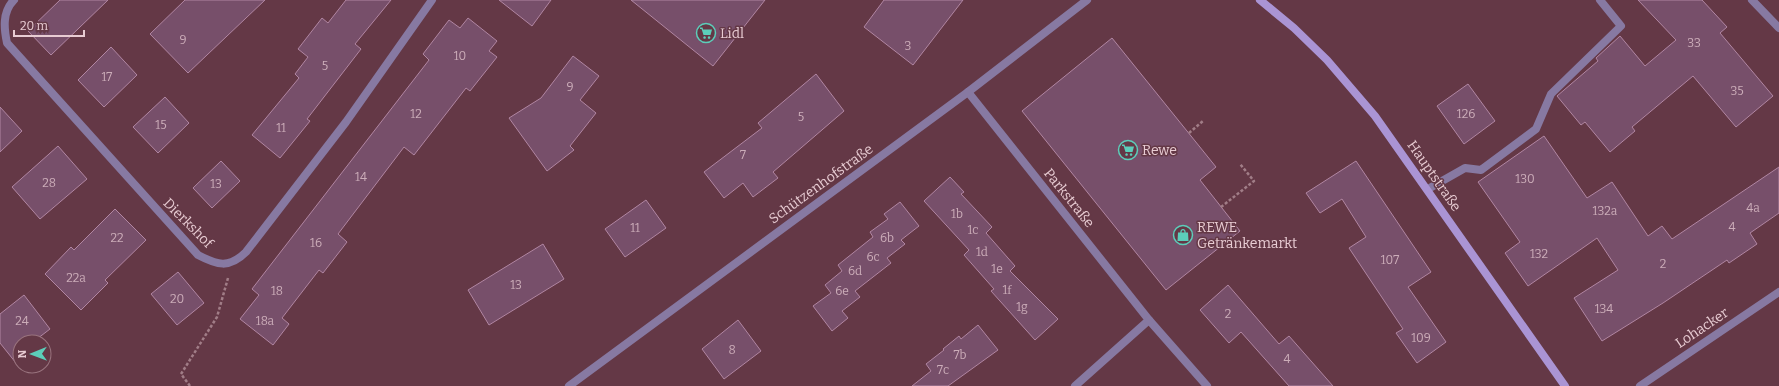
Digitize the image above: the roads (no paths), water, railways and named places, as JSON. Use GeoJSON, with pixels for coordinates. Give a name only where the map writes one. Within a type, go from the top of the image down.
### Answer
{"type":"FeatureCollection","features":[{"type":"Feature","properties":{"kind":"main road","name":"Hauptstraße"},"geometry":{"type":"LineString","coordinates":[[1260,0],[1294,28],[1327,60],[1375,116],[1428,189],[1565,386]]}},
{"type":"Feature","properties":{"kind":"street","name":"Dierkshof"},"geometry":{"type":"LineString","coordinates":[[14,0],[10,4],[3,25],[7,43],[198,255],[214,263],[229,264],[240,259],[246,252],[346,122],[432,0]]}},
{"type":"Feature","properties":{"kind":"street","name":"Schützenhofstraße"},"geometry":{"type":"LineString","coordinates":[[569,386],[968,92],[1087,0]]}},
{"type":"Feature","properties":{"kind":"street"},"geometry":{"type":"LineString","coordinates":[[1428,189],[1464,168],[1481,170],[1536,129],[1551,94],[1621,26],[1600,0]]}},
{"type":"Feature","properties":{"kind":"street"},"geometry":{"type":"LineString","coordinates":[[1752,0],[1779,28]]}},
{"type":"Feature","properties":{"kind":"street","name":"Parkstraße"},"geometry":{"type":"LineString","coordinates":[[968,92],[1149,320],[1207,386]]}},
{"type":"Feature","properties":{"kind":"street","name":"Lohacker"},"geometry":{"type":"LineString","coordinates":[[1640,386],[1779,292]]}},
{"type":"Feature","properties":{"kind":"street"},"geometry":{"type":"LineString","coordinates":[[1075,386],[1149,320]]}},
{"type":"Feature","properties":{"kind":"place","name":"Lidl"},"geometry":{"type":"Point","coordinates":[706,33]}},
{"type":"Feature","properties":{"kind":"place","name":"Rewe"},"geometry":{"type":"Point","coordinates":[1128,150]}},
{"type":"Feature","properties":{"kind":"place","name":"REWE Getränkemarkt"},"geometry":{"type":"Point","coordinates":[1183,235]}}]}
